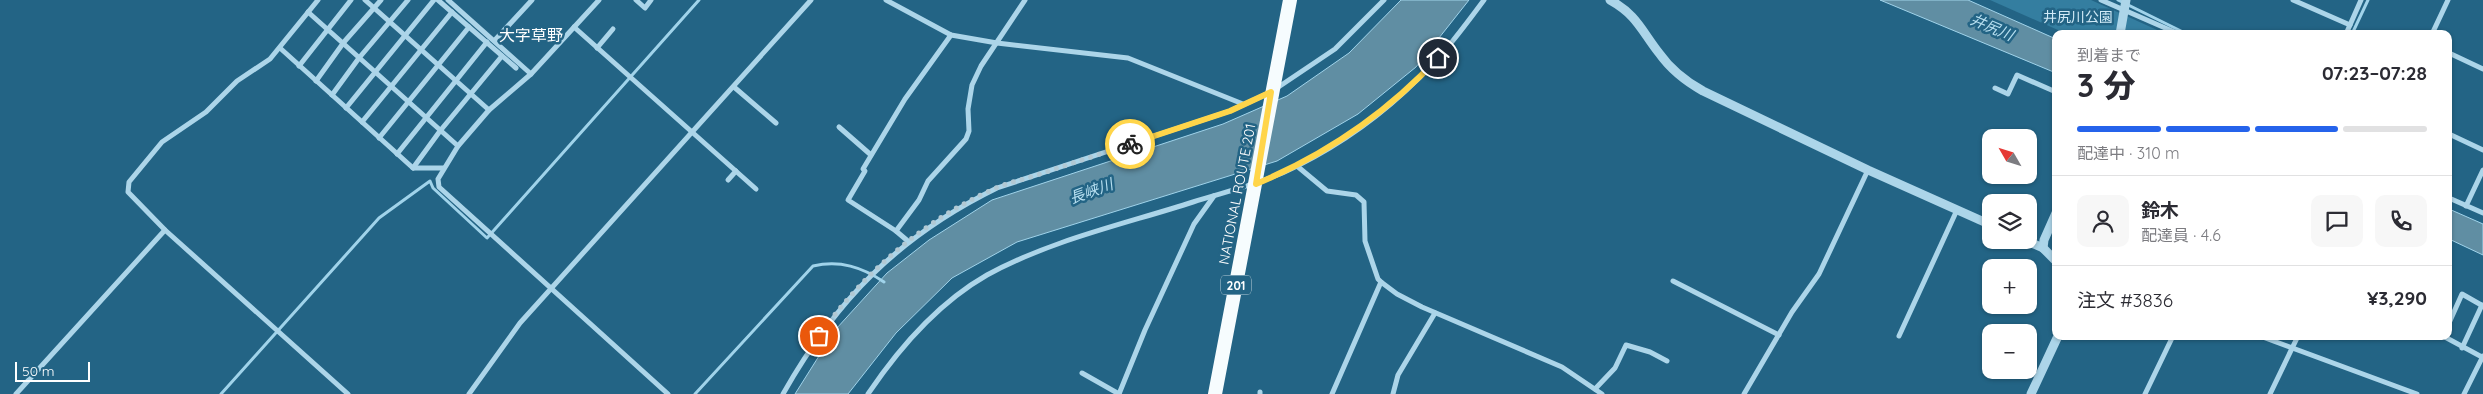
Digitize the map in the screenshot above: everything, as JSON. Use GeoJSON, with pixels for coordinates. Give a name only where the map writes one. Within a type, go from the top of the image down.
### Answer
{"type":"FeatureCollection","features":[{"type":"Feature","properties":{"kind":"highway","name":"NATIONAL ROUTE 201"},"geometry":{"type":"LineString","coordinates":[[1215,394],[1290,0]]}},
{"type":"Feature","properties":{"kind":"street"},"geometry":{"type":"LineString","coordinates":[[318,0],[270,59],[236,81],[206,112],[162,142],[129,182],[128,192],[165,230],[348,394]]}},
{"type":"Feature","properties":{"kind":"street"},"geometry":{"type":"LineString","coordinates":[[299,66],[327,28],[351,0]]}},
{"type":"Feature","properties":{"kind":"street"},"geometry":{"type":"LineString","coordinates":[[365,0],[489,110]]}},
{"type":"Feature","properties":{"kind":"street"},"geometry":{"type":"LineString","coordinates":[[316,81],[344,42],[381,0]]}},
{"type":"Feature","properties":{"kind":"street"},"geometry":{"type":"LineString","coordinates":[[332,95],[359,58],[408,0]]}},
{"type":"Feature","properties":{"kind":"street"},"geometry":{"type":"LineString","coordinates":[[346,108],[436,0],[516,68]]}},
{"type":"Feature","properties":{"kind":"street"},"geometry":{"type":"LineString","coordinates":[[448,0],[532,74]]}},
{"type":"Feature","properties":{"kind":"street"},"geometry":{"type":"LineString","coordinates":[[495,40],[532,0]]}},
{"type":"Feature","properties":{"kind":"street"},"geometry":{"type":"LineString","coordinates":[[599,0],[532,74],[489,110],[458,146],[442,168],[438,179],[439,187],[668,394]]}},
{"type":"Feature","properties":{"kind":"street"},"geometry":{"type":"LineString","coordinates":[[636,0],[645,8],[652,0]]}},
{"type":"Feature","properties":{"kind":"street"},"geometry":{"type":"LineString","coordinates":[[469,394],[520,323],[552,290],[811,0]]}},
{"type":"Feature","properties":{"kind":"street"},"geometry":{"type":"LineString","coordinates":[[886,0],[951,35],[998,43],[1128,58],[1243,104]]}},
{"type":"Feature","properties":{"kind":"street"},"geometry":{"type":"LineString","coordinates":[[896,231],[919,200],[928,180],[966,139],[969,131],[968,109],[972,85],[981,66],[1025,0]]}},
{"type":"Feature","properties":{"kind":"street"},"geometry":{"type":"LineString","coordinates":[[783,394],[830,320],[863,282],[909,242],[963,204],[997,188],[1230,111],[1243,104],[1271,95],[1335,49],[1384,0]]}},
{"type":"Feature","properties":{"kind":"street"},"geometry":{"type":"LineString","coordinates":[[868,394],[913,336],[945,306],[986,276],[1033,254],[1075,238],[1214,196],[1297,166],[1351,133],[1388,106],[1438,58],[1484,0]]}},
{"type":"Feature","properties":{"kind":"street"},"geometry":{"type":"LineString","coordinates":[[1610,0],[1636,19],[1658,52],[1684,80],[1709,94],[1868,170],[1982,221]]}},
{"type":"Feature","properties":{"kind":"street"},"geometry":{"type":"LineString","coordinates":[[2101,0],[2170,30]]}},
{"type":"Feature","properties":{"kind":"street"},"geometry":{"type":"LineString","coordinates":[[2121,30],[2126,0]]}},
{"type":"Feature","properties":{"kind":"street"},"geometry":{"type":"LineString","coordinates":[[2293,0],[2350,25]]}},
{"type":"Feature","properties":{"kind":"street"},"geometry":{"type":"LineString","coordinates":[[2348,30],[2361,0]]}},
{"type":"Feature","properties":{"kind":"street"},"geometry":{"type":"LineString","coordinates":[[2434,30],[2448,0]]}},
{"type":"Feature","properties":{"kind":"street"},"geometry":{"type":"LineString","coordinates":[[308,12],[344,42],[407,102],[458,146]]}},
{"type":"Feature","properties":{"kind":"street"},"geometry":{"type":"LineString","coordinates":[[362,122],[452,12]]}},
{"type":"Feature","properties":{"kind":"street"},"geometry":{"type":"LineString","coordinates":[[379,138],[469,27]]}},
{"type":"Feature","properties":{"kind":"street"},"geometry":{"type":"LineString","coordinates":[[574,27],[756,189]]}},
{"type":"Feature","properties":{"kind":"street"},"geometry":{"type":"LineString","coordinates":[[597,48],[613,29]]}},
{"type":"Feature","properties":{"kind":"street"},"geometry":{"type":"LineString","coordinates":[[909,242],[896,231],[848,200],[871,155],[905,99],[951,35]]}},
{"type":"Feature","properties":{"kind":"street"},"geometry":{"type":"LineString","coordinates":[[397,154],[487,42]]}},
{"type":"Feature","properties":{"kind":"street"},"geometry":{"type":"LineString","coordinates":[[280,48],[413,168],[442,168]]}},
{"type":"Feature","properties":{"kind":"street"},"geometry":{"type":"LineString","coordinates":[[2452,54],[2483,69]]}},
{"type":"Feature","properties":{"kind":"street"},"geometry":{"type":"LineString","coordinates":[[413,168],[470,93],[502,56]]}},
{"type":"Feature","properties":{"kind":"street"},"geometry":{"type":"LineString","coordinates":[[1995,88],[2008,94],[2017,75],[2052,90]]}},
{"type":"Feature","properties":{"kind":"street"},"geometry":{"type":"LineString","coordinates":[[734,87],[776,123]]}},
{"type":"Feature","properties":{"kind":"street"},"geometry":{"type":"LineString","coordinates":[[839,127],[871,155]]}},
{"type":"Feature","properties":{"kind":"street"},"geometry":{"type":"LineString","coordinates":[[2452,135],[2483,150]]}},
{"type":"Feature","properties":{"kind":"street"},"geometry":{"type":"LineString","coordinates":[[1297,166],[1327,191],[1356,194],[1364,202],[1365,241],[1378,279],[1397,294],[1435,313],[1562,367],[1602,394]]}},
{"type":"Feature","properties":{"kind":"street"},"geometry":{"type":"LineString","coordinates":[[1744,394],[1792,312],[1819,274],[1868,170]]}},
{"type":"Feature","properties":{"kind":"street"},"geometry":{"type":"LineString","coordinates":[[728,180],[736,171]]}},
{"type":"Feature","properties":{"kind":"street"},"geometry":{"type":"LineString","coordinates":[[2466,206],[2483,172]]}},
{"type":"Feature","properties":{"kind":"street"},"geometry":{"type":"LineString","coordinates":[[1082,373],[1119,394],[1145,330],[1194,224],[1214,196]]}},
{"type":"Feature","properties":{"kind":"street"},"geometry":{"type":"LineString","coordinates":[[2452,199],[2483,213]]}},
{"type":"Feature","properties":{"kind":"street"},"geometry":{"type":"LineString","coordinates":[[1900,336],[1957,210]]}},
{"type":"Feature","properties":{"kind":"street"},"geometry":{"type":"LineString","coordinates":[[2042,248],[2052,222]]}},
{"type":"Feature","properties":{"kind":"street"},"geometry":{"type":"LineString","coordinates":[[16,394],[165,230]]}},
{"type":"Feature","properties":{"kind":"street"},"geometry":{"type":"LineString","coordinates":[[2037,246],[2052,257]]}},
{"type":"Feature","properties":{"kind":"street"},"geometry":{"type":"LineString","coordinates":[[1673,281],[1779,335]]}},
{"type":"Feature","properties":{"kind":"street"},"geometry":{"type":"LineString","coordinates":[[1332,394],[1381,282]]}},
{"type":"Feature","properties":{"kind":"street"},"geometry":{"type":"LineString","coordinates":[[2452,316],[2462,294],[2482,305],[2462,348]]}},
{"type":"Feature","properties":{"kind":"street"},"geometry":{"type":"LineString","coordinates":[[1393,394],[1398,374],[1435,313]]}},
{"type":"Feature","properties":{"kind":"street"},"geometry":{"type":"LineString","coordinates":[[2031,394],[2056,340]]}},
{"type":"Feature","properties":{"kind":"street"},"geometry":{"type":"LineString","coordinates":[[2145,394],[2171,340]]}},
{"type":"Feature","properties":{"kind":"street"},"geometry":{"type":"LineString","coordinates":[[2270,340],[2417,394]]}},
{"type":"Feature","properties":{"kind":"street"},"geometry":{"type":"LineString","coordinates":[[2270,394],[2296,340]]}},
{"type":"Feature","properties":{"kind":"street"},"geometry":{"type":"LineString","coordinates":[[2449,340],[2483,357],[2464,394]]}},
{"type":"Feature","properties":{"kind":"street"},"geometry":{"type":"LineString","coordinates":[[1595,389],[1615,368],[1626,345],[1650,352],[1667,361]]}},
{"type":"Feature","properties":{"kind":"green space","name":"井尻川公園"},"geometry":{"type":"Polygon","coordinates":[[[1990,0],[2091,0],[2157,30],[2058,30],[1990,0]]]}},
{"type":"Feature","properties":{"kind":"water","name":"長峡川"},"geometry":{"type":"Polygon","coordinates":[[[1401,0],[1469,0],[1416,67],[1358,114],[1277,161],[1017,242],[952,278],[896,333],[848,394],[795,394],[836,329],[887,273],[929,240],[992,200],[1223,124],[1287,96],[1349,53],[1401,0]]]}},
{"type":"Feature","properties":{"kind":"water","name":"井尻川"},"geometry":{"type":"Polygon","coordinates":[[[1880,0],[1968,0],[2052,37],[2052,71],[1880,0]]]}},
{"type":"Feature","properties":{"kind":"water"},"geometry":{"type":"Polygon","coordinates":[[[2452,210],[2483,224],[2483,255],[2452,240],[2452,210]]]}},
{"type":"Feature","properties":{"kind":"waterway"},"geometry":{"type":"LineString","coordinates":[[221,394],[379,218],[430,181],[433,188],[487,238],[699,0]]}},
{"type":"Feature","properties":{"kind":"waterway"},"geometry":{"type":"LineString","coordinates":[[2118,0],[2179,30]]}},
{"type":"Feature","properties":{"kind":"waterway"},"geometry":{"type":"LineString","coordinates":[[2354,30],[2368,0]]}},
{"type":"Feature","properties":{"kind":"waterway"},"geometry":{"type":"LineString","coordinates":[[695,394],[813,266],[842,264],[867,272],[884,282]]}},
{"type":"Feature","properties":{"kind":"way so far"},"geometry":{"type":"LineString","coordinates":[[819,336],[830,320],[863,282],[889,258],[926,229],[963,204],[997,188],[1130,144]]}},
{"type":"Feature","properties":{"kind":"district","name":"大字草野"},"geometry":{"type":"Point","coordinates":[531,35]}},
{"type":"Feature","properties":{"kind":"route"},"geometry":{"type":"LineString","coordinates":[[1130,144],[1230,111],[1271,92],[1256,184],[1297,166],[1351,133],[1388,106],[1438,58]]}}]}
